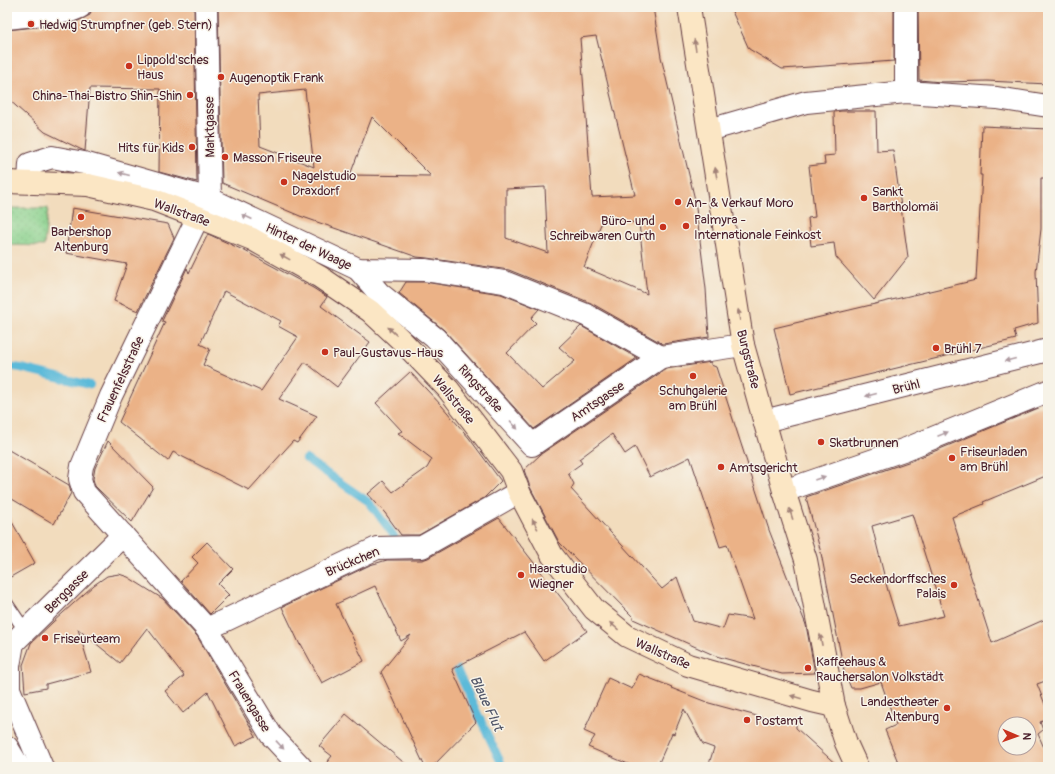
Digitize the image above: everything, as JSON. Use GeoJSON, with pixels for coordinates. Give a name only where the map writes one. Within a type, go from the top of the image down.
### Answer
{"type":"FeatureCollection","features":[{"type":"Feature","properties":{"kind":"street"},"geometry":{"type":"LineString","coordinates":[[7,18],[70,10],[80,7]]}},
{"type":"Feature","properties":{"kind":"street","name":"Marktgasse"},"geometry":{"type":"LineString","coordinates":[[204,208],[209,165],[206,7]]}},
{"type":"Feature","properties":{"kind":"street","name":"Burgstraße"},"geometry":{"type":"LineString","coordinates":[[689,7],[743,345],[784,491],[806,560],[834,706],[846,743],[857,767]]}},
{"type":"Feature","properties":{"kind":"street"},"geometry":{"type":"LineString","coordinates":[[906,7],[906,92]]}},
{"type":"Feature","properties":{"kind":"street"},"geometry":{"type":"LineString","coordinates":[[709,130],[806,102],[906,92],[997,98],[1048,106]]}},
{"type":"Feature","properties":{"kind":"street","name":"Hinter der Waage"},"geometry":{"type":"LineString","coordinates":[[29,182],[30,164],[52,157],[84,163],[204,208],[358,269],[425,270],[504,282],[586,315],[661,357]]}},
{"type":"Feature","properties":{"kind":"street","name":"Wallstraße"},"geometry":{"type":"LineString","coordinates":[[7,182],[88,185],[154,200],[204,208],[252,239],[320,277],[370,311],[448,388],[511,471],[518,492],[552,555],[594,609],[627,636],[688,665],[834,706]]}},
{"type":"Feature","properties":{"kind":"street","name":"Frauenfelsstraße"},"geometry":{"type":"LineString","coordinates":[[123,535],[84,492],[80,479],[82,466],[111,396],[204,208]]}},
{"type":"Feature","properties":{"kind":"street","name":"Ringstraße"},"geometry":{"type":"LineString","coordinates":[[358,269],[379,293],[435,338],[532,445]]}},
{"type":"Feature","properties":{"kind":"street"},"geometry":{"type":"LineString","coordinates":[[661,357],[743,345]]}},
{"type":"Feature","properties":{"kind":"street","name":"Brühl"},"geometry":{"type":"LineString","coordinates":[[764,421],[1048,350]]}},
{"type":"Feature","properties":{"kind":"street","name":"Amtsgasse"},"geometry":{"type":"LineString","coordinates":[[532,445],[661,357]]}},
{"type":"Feature","properties":{"kind":"street"},"geometry":{"type":"LineString","coordinates":[[784,491],[906,448],[1048,391]]}},
{"type":"Feature","properties":{"kind":"street","name":"Brückchen"},"geometry":{"type":"LineString","coordinates":[[207,629],[377,548],[422,547],[518,492]]}},
{"type":"Feature","properties":{"kind":"street"},"geometry":{"type":"LineString","coordinates":[[123,535],[207,629]]}},
{"type":"Feature","properties":{"kind":"street","name":"Berggasse"},"geometry":{"type":"LineString","coordinates":[[42,767],[9,689],[9,666],[13,643],[26,632],[123,535]]}},
{"type":"Feature","properties":{"kind":"street","name":"Frauengasse"},"geometry":{"type":"LineString","coordinates":[[207,629],[271,735],[301,767]]}},
{"type":"Feature","properties":{"kind":"street"},"geometry":{"type":"LineString","coordinates":[[7,747],[19,767]]}},
{"type":"Feature","properties":{"kind":"lane"},"geometry":{"type":"LineString","coordinates":[[7,604],[26,632]]}},
{"type":"Feature","properties":{"kind":"green space"},"geometry":{"type":"Polygon","coordinates":[[[7,208],[48,208],[44,246],[7,245],[7,208]]]}},
{"type":"Feature","properties":{"kind":"building"},"geometry":{"type":"Polygon","coordinates":[[[92,7],[194,7],[197,182],[159,172],[160,89],[90,88],[85,151],[45,132],[7,98],[7,30],[74,23],[90,15],[92,7]]]}},
{"type":"Feature","properties":{"kind":"building"},"geometry":{"type":"Polygon","coordinates":[[[218,7],[653,7],[661,57],[695,200],[706,289],[709,337],[663,344],[591,303],[509,270],[417,257],[300,216],[222,183],[218,7]],[[596,36],[580,38],[592,197],[635,195],[596,36]],[[305,90],[258,95],[260,146],[314,167],[305,90]],[[372,117],[350,175],[431,176],[372,117]],[[545,187],[506,189],[506,238],[548,253],[545,187]],[[603,219],[584,267],[647,294],[639,223],[603,219]]]}},
{"type":"Feature","properties":{"kind":"building"},"geometry":{"type":"Polygon","coordinates":[[[730,7],[894,7],[894,61],[782,69],[749,49],[730,7]]]}},
{"type":"Feature","properties":{"kind":"building"},"geometry":{"type":"Polygon","coordinates":[[[918,7],[1048,7],[1048,84],[987,81],[941,82],[919,80],[918,7]]]}},
{"type":"Feature","properties":{"kind":"building","name":"Sankt Bartholomäi"},"geometry":{"type":"Polygon","coordinates":[[[876,111],[877,151],[893,150],[908,257],[874,300],[836,257],[834,243],[811,246],[808,218],[815,217],[809,166],[825,164],[824,156],[835,155],[834,112],[876,111]]]}},
{"type":"Feature","properties":{"kind":"building"},"geometry":{"type":"Polygon","coordinates":[[[982,126],[1048,129],[1045,178],[1041,178],[1041,229],[1036,272],[1038,323],[1014,330],[1016,339],[790,394],[774,328],[976,280],[982,175],[980,175],[982,126]]]}},
{"type":"Feature","properties":{"kind":"building"},"geometry":{"type":"Polygon","coordinates":[[[72,208],[168,224],[174,238],[138,311],[114,301],[127,264],[66,253],[72,208]]]}},
{"type":"Feature","properties":{"kind":"building"},"geometry":{"type":"Polygon","coordinates":[[[208,234],[243,250],[327,297],[321,306],[370,342],[337,387],[305,362],[279,399],[317,416],[297,443],[293,441],[249,490],[173,452],[168,461],[119,422],[165,322],[162,321],[187,268],[189,273],[208,234]],[[224,291],[200,344],[210,349],[203,365],[261,391],[298,337],[278,326],[281,321],[224,291]]]}},
{"type":"Feature","properties":{"kind":"building"},"geometry":{"type":"Polygon","coordinates":[[[406,282],[424,282],[501,294],[539,309],[531,318],[536,323],[507,353],[542,389],[575,361],[559,347],[581,326],[637,358],[534,429],[444,330],[399,293],[406,282]]]}},
{"type":"Feature","properties":{"kind":"building"},"geometry":{"type":"Polygon","coordinates":[[[711,362],[711,365],[716,367],[769,530],[806,625],[815,673],[782,674],[716,656],[633,619],[633,617],[559,542],[530,487],[524,470],[541,454],[666,369],[711,362]],[[612,434],[579,459],[582,463],[568,473],[574,484],[571,489],[662,589],[677,577],[693,621],[723,629],[728,615],[753,619],[727,545],[720,547],[690,457],[650,477],[635,447],[625,454],[612,434]]]}},
{"type":"Feature","properties":{"kind":"building"},"geometry":{"type":"Polygon","coordinates":[[[410,372],[469,438],[501,481],[484,498],[419,535],[401,535],[385,513],[368,494],[383,481],[393,492],[427,468],[432,459],[398,433],[402,431],[376,403],[410,372]]]}},
{"type":"Feature","properties":{"kind":"building"},"geometry":{"type":"Polygon","coordinates":[[[1048,404],[1048,475],[983,502],[984,504],[952,517],[992,643],[1048,618],[1048,680],[1037,684],[1048,712],[1048,719],[1040,722],[1043,730],[1038,734],[1048,757],[1048,767],[900,767],[885,730],[896,725],[881,682],[860,688],[851,688],[844,671],[821,553],[806,497],[911,461],[1048,404]],[[912,514],[872,526],[888,591],[899,626],[944,616],[912,514]]]}},
{"type":"Feature","properties":{"kind":"building"},"geometry":{"type":"Polygon","coordinates":[[[108,441],[153,487],[132,522],[95,486],[93,479],[95,468],[108,441]]]}},
{"type":"Feature","properties":{"kind":"building"},"geometry":{"type":"Polygon","coordinates":[[[7,449],[69,485],[71,493],[54,524],[7,496],[7,449]]]}},
{"type":"Feature","properties":{"kind":"building"},"geometry":{"type":"Polygon","coordinates":[[[7,513],[35,563],[7,579],[7,513]]]}},
{"type":"Feature","properties":{"kind":"building"},"geometry":{"type":"Polygon","coordinates":[[[499,518],[587,631],[544,661],[524,632],[452,669],[476,722],[432,767],[425,767],[381,672],[411,635],[401,641],[375,586],[336,604],[364,661],[322,683],[301,644],[300,645],[282,607],[370,565],[387,560],[422,560],[428,558],[499,518]]]}},
{"type":"Feature","properties":{"kind":"building"},"geometry":{"type":"Polygon","coordinates":[[[207,542],[233,569],[218,584],[229,595],[210,614],[181,581],[198,563],[192,557],[207,542]]]}},
{"type":"Feature","properties":{"kind":"building"},"geometry":{"type":"Polygon","coordinates":[[[119,574],[128,577],[163,599],[197,636],[256,736],[235,746],[208,692],[183,713],[165,691],[184,676],[147,628],[120,663],[78,629],[91,672],[46,684],[46,688],[25,692],[23,665],[31,643],[94,585],[107,576],[119,574]]]}},
{"type":"Feature","properties":{"kind":"building"},"geometry":{"type":"Polygon","coordinates":[[[639,674],[709,703],[779,722],[796,721],[796,728],[839,767],[708,767],[714,748],[703,744],[684,709],[674,734],[672,733],[657,767],[635,767],[588,747],[595,736],[584,731],[608,678],[632,689],[639,674]]]}},
{"type":"Feature","properties":{"kind":"building"},"geometry":{"type":"Polygon","coordinates":[[[346,714],[409,767],[323,767],[332,756],[319,746],[346,714]]]}},
{"type":"Feature","properties":{"kind":"waterway","name":"Blaue Flut"},"geometry":{"type":"LineString","coordinates":[[7,366],[90,385]]}},
{"type":"Feature","properties":{"kind":"waterway","name":"Blaue Flut"},"geometry":{"type":"LineString","coordinates":[[306,459],[369,502],[394,536]]}},
{"type":"Feature","properties":{"kind":"waterway","name":"Blaue Flut"},"geometry":{"type":"LineString","coordinates":[[451,657],[503,767]]}},
{"type":"Feature","properties":{"kind":"place","name":"Hedwig Strumpfner (geb. Stern)"},"geometry":{"type":"Point","coordinates":[31,24]}},
{"type":"Feature","properties":{"kind":"place","name":"Lippold'sches Haus"},"geometry":{"type":"Point","coordinates":[129,66]}},
{"type":"Feature","properties":{"kind":"place","name":"Augenoptik Frank"},"geometry":{"type":"Point","coordinates":[221,77]}},
{"type":"Feature","properties":{"kind":"place","name":"China-Thai-Bistro Shin-Shin"},"geometry":{"type":"Point","coordinates":[190,95]}},
{"type":"Feature","properties":{"kind":"place","name":"Hits für Kids"},"geometry":{"type":"Point","coordinates":[192,147]}},
{"type":"Feature","properties":{"kind":"place","name":"Masson Friseure"},"geometry":{"type":"Point","coordinates":[225,157]}},
{"type":"Feature","properties":{"kind":"place","name":"Nagelstudio Draxdorf"},"geometry":{"type":"Point","coordinates":[284,182]}},
{"type":"Feature","properties":{"kind":"place","name":"Sankt Bartholomäi"},"geometry":{"type":"Point","coordinates":[864,198]}},
{"type":"Feature","properties":{"kind":"place","name":"An- & Verkauf Moro"},"geometry":{"type":"Point","coordinates":[678,202]}},
{"type":"Feature","properties":{"kind":"place","name":"Barbershop Altenburg"},"geometry":{"type":"Point","coordinates":[81,217]}},
{"type":"Feature","properties":{"kind":"place","name":"Palmyra - Internationale Feinkost"},"geometry":{"type":"Point","coordinates":[686,226]}},
{"type":"Feature","properties":{"kind":"place","name":"Büro- und Schreibwaren Curth"},"geometry":{"type":"Point","coordinates":[663,227]}},
{"type":"Feature","properties":{"kind":"place","name":"Brühl 7"},"geometry":{"type":"Point","coordinates":[936,348]}},
{"type":"Feature","properties":{"kind":"place","name":"Paul-Gustavus-Haus"},"geometry":{"type":"Point","coordinates":[325,352]}},
{"type":"Feature","properties":{"kind":"place","name":"Schuhgalerie am Brühl"},"geometry":{"type":"Point","coordinates":[693,376]}},
{"type":"Feature","properties":{"kind":"place","name":"Skatbrunnen"},"geometry":{"type":"Point","coordinates":[821,442]}},
{"type":"Feature","properties":{"kind":"place","name":"Friseurladen am Brühl"},"geometry":{"type":"Point","coordinates":[952,458]}},
{"type":"Feature","properties":{"kind":"place","name":"Amtsgericht"},"geometry":{"type":"Point","coordinates":[721,467]}},
{"type":"Feature","properties":{"kind":"place","name":"Haarstudio Wiegner"},"geometry":{"type":"Point","coordinates":[521,575]}},
{"type":"Feature","properties":{"kind":"place","name":"Seckendorffsches Palais"},"geometry":{"type":"Point","coordinates":[954,585]}},
{"type":"Feature","properties":{"kind":"place","name":"Friseurteam"},"geometry":{"type":"Point","coordinates":[45,638]}},
{"type":"Feature","properties":{"kind":"place","name":"Kaffeehaus & Rauchersalon Volkstädt"},"geometry":{"type":"Point","coordinates":[808,668]}},
{"type":"Feature","properties":{"kind":"place","name":"Landestheater Altenburg"},"geometry":{"type":"Point","coordinates":[947,708]}},
{"type":"Feature","properties":{"kind":"place","name":"Postamt"},"geometry":{"type":"Point","coordinates":[747,720]}}]}
